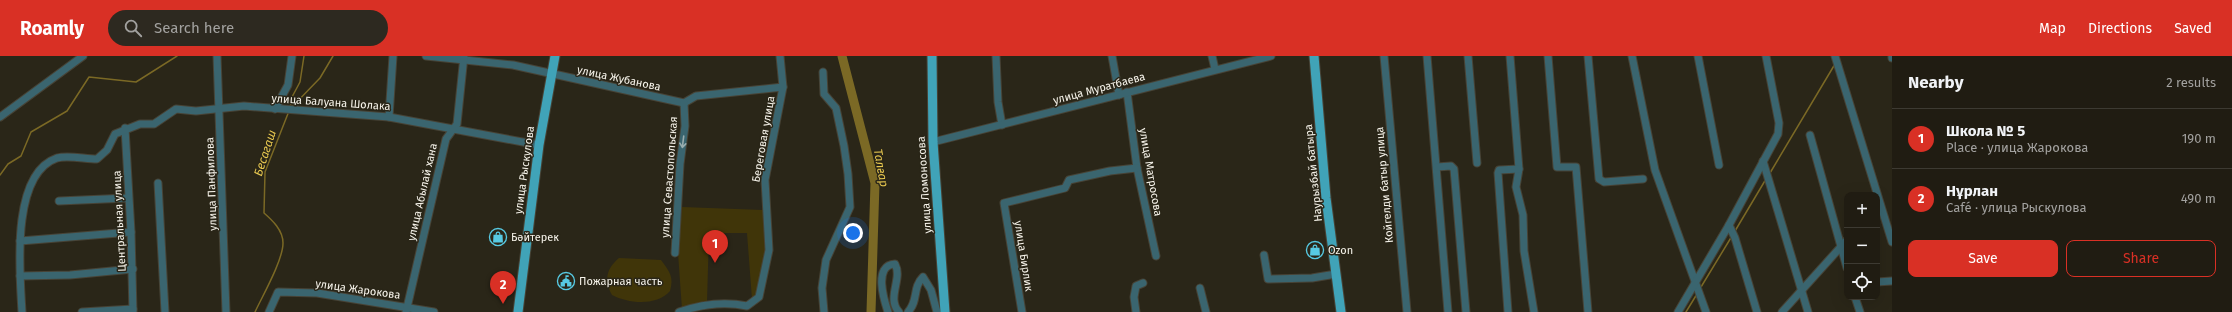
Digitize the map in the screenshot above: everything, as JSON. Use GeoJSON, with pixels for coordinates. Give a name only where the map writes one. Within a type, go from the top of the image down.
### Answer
{"type":"FeatureCollection","features":[{"type":"Feature","properties":{"kind":"main road","name":"улица Рыскулова"},"geometry":{"type":"LineString","coordinates":[[518,312],[539,145],[555,56]]}},
{"type":"Feature","properties":{"kind":"main road","name":"улица Ломоносова"},"geometry":{"type":"LineString","coordinates":[[932,56],[933,142],[946,312]]}},
{"type":"Feature","properties":{"kind":"main road","name":"Наурызбай батыра"},"geometry":{"type":"LineString","coordinates":[[1314,56],[1326,198],[1341,312]]}},
{"type":"Feature","properties":{"kind":"street"},"geometry":{"type":"LineString","coordinates":[[0,117],[83,56]]}},
{"type":"Feature","properties":{"kind":"street","name":"улица Панфилова"},"geometry":{"type":"LineString","coordinates":[[217,56],[226,312]]}},
{"type":"Feature","properties":{"kind":"street"},"geometry":{"type":"LineString","coordinates":[[275,109],[288,85],[292,56]]}},
{"type":"Feature","properties":{"kind":"street"},"geometry":{"type":"LineString","coordinates":[[389,117],[393,56]]}},
{"type":"Feature","properties":{"kind":"street","name":"улица Жубанова"},"geometry":{"type":"LineString","coordinates":[[426,56],[463,58],[513,65],[684,103]]}},
{"type":"Feature","properties":{"kind":"street","name":"Береговая улица"},"geometry":{"type":"LineString","coordinates":[[679,312],[710,304],[735,304],[747,306],[759,297],[769,250],[765,180],[783,87],[780,56]]}},
{"type":"Feature","properties":{"kind":"street"},"geometry":{"type":"LineString","coordinates":[[996,56],[998,102],[1002,125]]}},
{"type":"Feature","properties":{"kind":"street"},"geometry":{"type":"LineString","coordinates":[[1112,56],[1119,95]]}},
{"type":"Feature","properties":{"kind":"street"},"geometry":{"type":"LineString","coordinates":[[1212,56],[1215,69]]}},
{"type":"Feature","properties":{"kind":"street","name":"улица Муратбаева"},"geometry":{"type":"LineString","coordinates":[[933,142],[1267,56]]}},
{"type":"Feature","properties":{"kind":"street","name":"Койгелди батыр улица"},"geometry":{"type":"LineString","coordinates":[[1384,56],[1407,312]]}},
{"type":"Feature","properties":{"kind":"street"},"geometry":{"type":"LineString","coordinates":[[1427,56],[1448,312]]}},
{"type":"Feature","properties":{"kind":"street"},"geometry":{"type":"LineString","coordinates":[[1468,56],[1476,163]]}},
{"type":"Feature","properties":{"kind":"street"},"geometry":{"type":"LineString","coordinates":[[1510,56],[1519,169],[1516,187],[1522,214],[1524,251],[1534,312]]}},
{"type":"Feature","properties":{"kind":"street"},"geometry":{"type":"LineString","coordinates":[[1548,56],[1557,167],[1576,167],[1588,312]]}},
{"type":"Feature","properties":{"kind":"street"},"geometry":{"type":"LineString","coordinates":[[1588,56],[1599,179],[1604,182],[1643,179]]}},
{"type":"Feature","properties":{"kind":"street"},"geometry":{"type":"LineString","coordinates":[[1632,56],[1655,170],[1706,312]]}},
{"type":"Feature","properties":{"kind":"street"},"geometry":{"type":"LineString","coordinates":[[1698,56],[1719,165]]}},
{"type":"Feature","properties":{"kind":"street"},"geometry":{"type":"LineString","coordinates":[[1678,312],[1698,287],[1732,231],[1763,161],[1778,134],[1779,123],[1766,56]]}},
{"type":"Feature","properties":{"kind":"street","name":"улица Абылай хана"},"geometry":{"type":"LineString","coordinates":[[407,310],[446,139],[457,124],[463,58]]}},
{"type":"Feature","properties":{"kind":"street"},"geometry":{"type":"LineString","coordinates":[[1836,59],[1876,192]]}},
{"type":"Feature","properties":{"kind":"street"},"geometry":{"type":"LineString","coordinates":[[823,72],[824,94],[836,108],[844,146],[848,174],[850,207],[826,260],[822,288],[824,312]]}},
{"type":"Feature","properties":{"kind":"street"},"geometry":{"type":"LineString","coordinates":[[684,103],[696,96],[783,87]]}},
{"type":"Feature","properties":{"kind":"street","name":"улица Матросова"},"geometry":{"type":"LineString","coordinates":[[1127,92],[1137,168],[1156,256]]}},
{"type":"Feature","properties":{"kind":"street","name":"улица Севастопольская"},"geometry":{"type":"LineString","coordinates":[[675,253],[680,164],[685,126],[684,103]]}},
{"type":"Feature","properties":{"kind":"street","name":"улица Балуана Шолака"},"geometry":{"type":"LineString","coordinates":[[125,128],[140,124],[154,124],[176,109],[196,110],[244,106],[389,117],[539,145]]}},
{"type":"Feature","properties":{"kind":"street"},"geometry":{"type":"LineString","coordinates":[[22,312],[20,241],[23,211],[30,185],[43,167],[56,158],[97,159],[107,150],[115,134],[125,128]]}},
{"type":"Feature","properties":{"kind":"street","name":"Центральная улица"},"geometry":{"type":"LineString","coordinates":[[125,128],[133,269],[133,310]]}},
{"type":"Feature","properties":{"kind":"street"},"geometry":{"type":"LineString","coordinates":[[1810,135],[1846,264]]}},
{"type":"Feature","properties":{"kind":"street"},"geometry":{"type":"LineString","coordinates":[[1763,161],[1808,312]]}},
{"type":"Feature","properties":{"kind":"street"},"geometry":{"type":"LineString","coordinates":[[1436,167],[1451,166],[1454,169],[1466,312]]}},
{"type":"Feature","properties":{"kind":"street","name":"улица Бирлик"},"geometry":{"type":"LineString","coordinates":[[1022,312],[1004,202],[1065,188],[1069,180],[1110,171],[1137,168]]}},
{"type":"Feature","properties":{"kind":"street"},"geometry":{"type":"LineString","coordinates":[[1508,312],[1498,172],[1499,170],[1519,169]]}},
{"type":"Feature","properties":{"kind":"street"},"geometry":{"type":"LineString","coordinates":[[158,183],[164,312]]}},
{"type":"Feature","properties":{"kind":"street"},"geometry":{"type":"LineString","coordinates":[[59,201],[128,198]]}},
{"type":"Feature","properties":{"kind":"street"},"geometry":{"type":"LineString","coordinates":[[1880,206],[1892,242]]}},
{"type":"Feature","properties":{"kind":"street"},"geometry":{"type":"LineString","coordinates":[[1732,231],[1757,312]]}},
{"type":"Feature","properties":{"kind":"street"},"geometry":{"type":"LineString","coordinates":[[20,241],[131,232]]}},
{"type":"Feature","properties":{"kind":"street"},"geometry":{"type":"LineString","coordinates":[[1782,312],[1844,244]]}},
{"type":"Feature","properties":{"kind":"street"},"geometry":{"type":"LineString","coordinates":[[1264,255],[1268,279],[1312,278],[1336,274]]}},
{"type":"Feature","properties":{"kind":"street"},"geometry":{"type":"LineString","coordinates":[[888,312],[881,286],[882,278],[885,269],[890,264],[895,264],[896,278],[893,302],[899,312]]}},
{"type":"Feature","properties":{"kind":"street"},"geometry":{"type":"LineString","coordinates":[[20,276],[70,275],[133,269]]}},
{"type":"Feature","properties":{"kind":"street"},"geometry":{"type":"LineString","coordinates":[[908,312],[913,307],[916,283],[923,277],[931,290],[937,312]]}},
{"type":"Feature","properties":{"kind":"street"},"geometry":{"type":"LineString","coordinates":[[1880,282],[1892,281]]}},
{"type":"Feature","properties":{"kind":"street"},"geometry":{"type":"LineString","coordinates":[[1136,312],[1134,297],[1136,286],[1143,283]]}},
{"type":"Feature","properties":{"kind":"street"},"geometry":{"type":"LineString","coordinates":[[1200,288],[1206,312]]}},
{"type":"Feature","properties":{"kind":"street","name":"улица Жарокова"},"geometry":{"type":"LineString","coordinates":[[269,312],[278,292],[317,293],[407,310],[434,312]]}},
{"type":"Feature","properties":{"kind":"street"},"geometry":{"type":"LineString","coordinates":[[1857,300],[1860,312]]}},
{"type":"Feature","properties":{"kind":"street"},"geometry":{"type":"LineString","coordinates":[[82,312],[133,310]]}},
{"type":"Feature","properties":{"kind":"shaded area"},"geometry":{"type":"Polygon","coordinates":[[[682,207],[763,210],[766,249],[757,295],[752,299],[747,233],[709,233],[707,302],[682,309],[678,253],[682,207]]]}},
{"type":"Feature","properties":{"kind":"shaded area"},"geometry":{"type":"Polygon","coordinates":[[[619,258],[661,260],[667,268],[671,278],[672,282],[670,291],[658,299],[642,302],[634,302],[612,295],[609,290],[607,280],[611,266],[619,258]]]}},
{"type":"Feature","properties":{"kind":"waterway"},"geometry":{"type":"LineString","coordinates":[[0,175],[8,164],[21,156],[31,132],[67,111],[89,77],[136,82],[177,56]]}},
{"type":"Feature","properties":{"kind":"waterway"},"geometry":{"type":"LineString","coordinates":[[290,108],[292,97],[300,82],[304,56]]}},
{"type":"Feature","properties":{"kind":"waterway"},"geometry":{"type":"LineString","coordinates":[[291,108],[320,78],[333,56]]}},
{"type":"Feature","properties":{"kind":"waterway","name":"Талғар"},"geometry":{"type":"LineString","coordinates":[[842,56],[875,183],[871,312]]}},
{"type":"Feature","properties":{"kind":"waterway"},"geometry":{"type":"LineString","coordinates":[[1770,173],[1835,64]]}},
{"type":"Feature","properties":{"kind":"waterway","name":"Бесагаш"},"geometry":{"type":"LineString","coordinates":[[255,312],[280,259],[282,250],[283,238],[274,222],[264,213],[265,172],[289,111]]}},
{"type":"Feature","properties":{"kind":"waterway"},"geometry":{"type":"LineString","coordinates":[[1735,231],[1766,179]]}},
{"type":"Feature","properties":{"kind":"waterway"},"geometry":{"type":"LineString","coordinates":[[1701,287],[1732,236]]}},
{"type":"Feature","properties":{"kind":"waterway"},"geometry":{"type":"LineString","coordinates":[[1686,312],[1697,294]]}},
{"type":"Feature","properties":{"kind":"place","name":"Бәйтерек"},"geometry":{"type":"Point","coordinates":[498,237]}},
{"type":"Feature","properties":{"kind":"place","name":"Ozon"},"geometry":{"type":"Point","coordinates":[1315,250]}},
{"type":"Feature","properties":{"kind":"place","name":"Школа № 5"},"geometry":{"type":"Point","coordinates":[715,263]}},
{"type":"Feature","properties":{"kind":"place","name":"Пожарная часть"},"geometry":{"type":"Point","coordinates":[566,281]}},
{"type":"Feature","properties":{"kind":"place","name":"Нұрлан"},"geometry":{"type":"Point","coordinates":[503,304]}}]}
